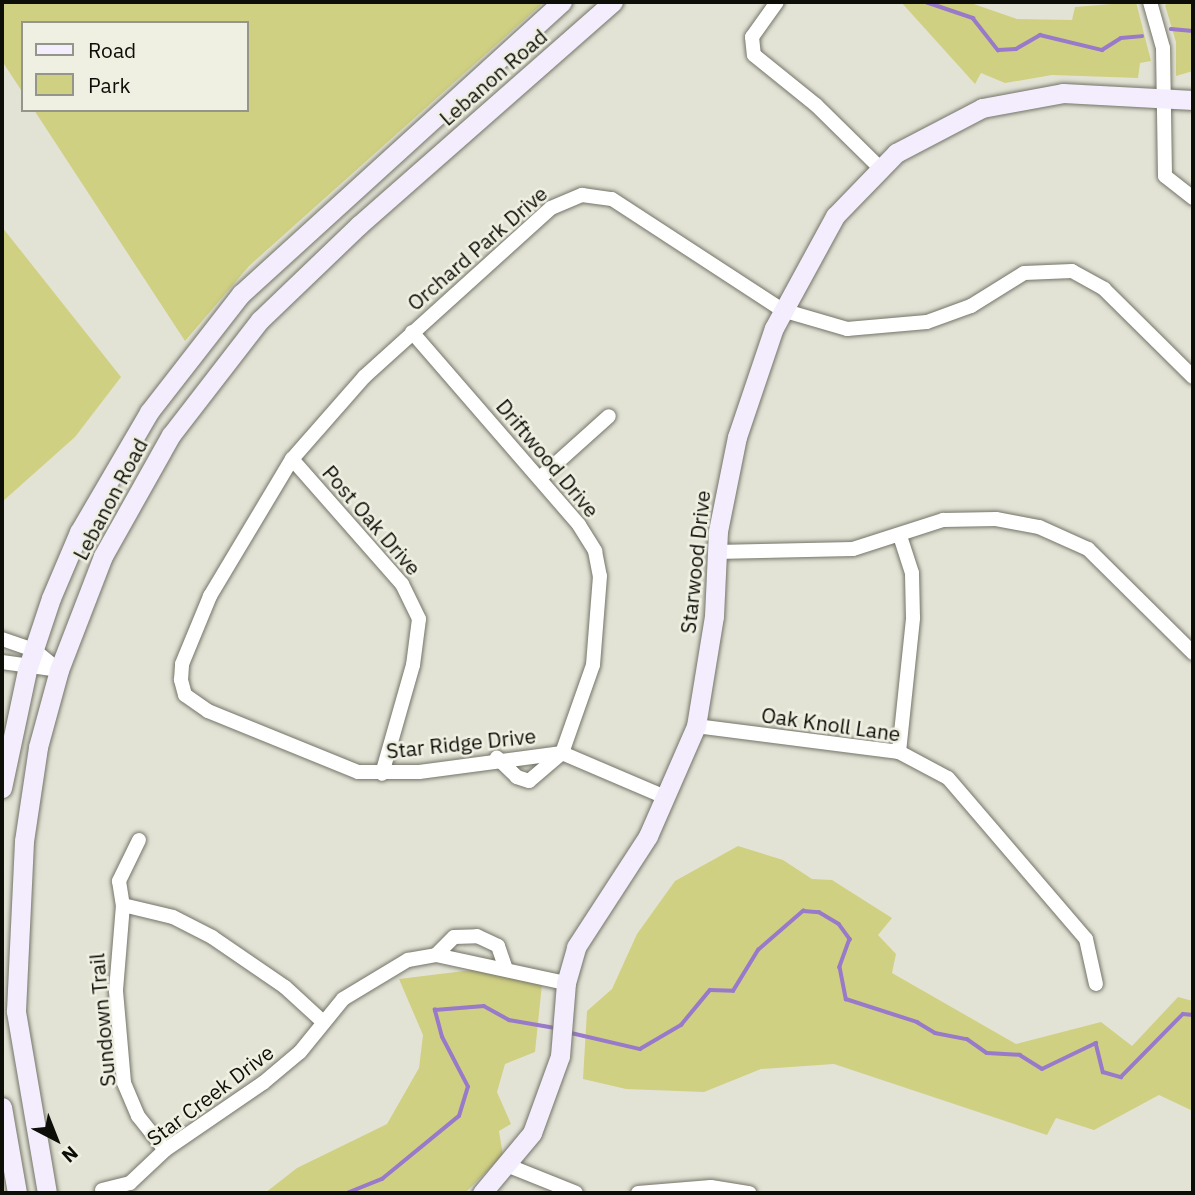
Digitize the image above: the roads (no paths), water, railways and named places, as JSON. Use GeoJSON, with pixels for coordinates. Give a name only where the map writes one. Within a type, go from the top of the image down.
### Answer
{"type":"FeatureCollection","features":[{"type":"Feature","properties":{"kind":"main road","name":"Lebanon Road"},"geometry":{"type":"LineString","coordinates":[[2,788],[27,670],[79,532],[149,412],[198,345],[293,244],[562,2]]}},
{"type":"Feature","properties":{"kind":"main road","name":"Lebanon Road"},"geometry":{"type":"LineString","coordinates":[[47,1193],[18,1041],[10,921],[38,747],[59,670],[103,556],[147,472],[244,339],[359,225],[613,2]]}},
{"type":"Feature","properties":{"kind":"main road","name":"Starwood Drive"},"geometry":{"type":"LineString","coordinates":[[482,1193],[509,1166],[532,1133],[560,1056],[566,983],[576,947],[648,836],[696,726],[713,616],[716,552],[737,437],[782,310],[835,216],[879,167],[941,124],[1020,98],[1072,93],[1163,101],[1193,100]]}},
{"type":"Feature","properties":{"kind":"main road"},"geometry":{"type":"LineString","coordinates":[[2,1107],[17,1193]]}},
{"type":"Feature","properties":{"kind":"street"},"geometry":{"type":"LineString","coordinates":[[777,2],[755,31],[751,51],[879,167]]}},
{"type":"Feature","properties":{"kind":"street"},"geometry":{"type":"LineString","coordinates":[[1150,2],[1163,48],[1166,176],[1193,198]]}},
{"type":"Feature","properties":{"kind":"street","name":"Orchard Park Drive"},"geometry":{"type":"LineString","coordinates":[[185,695],[181,664],[199,622],[245,531],[292,460],[349,393],[412,332],[551,208],[589,194],[622,203],[782,310],[847,329],[899,328],[949,317],[1016,277],[1043,269],[1072,271],[1098,285],[1193,377]]}},
{"type":"Feature","properties":{"kind":"street","name":"Driftwood Drive"},"geometry":{"type":"LineString","coordinates":[[412,332],[541,477],[589,542],[600,576],[593,665],[562,753]]}},
{"type":"Feature","properties":{"kind":"street"},"geometry":{"type":"LineString","coordinates":[[541,477],[609,416]]}},
{"type":"Feature","properties":{"kind":"street","name":"Post Oak Drive"},"geometry":{"type":"LineString","coordinates":[[292,460],[402,584],[419,619],[413,665],[382,774]]}},
{"type":"Feature","properties":{"kind":"street"},"geometry":{"type":"LineString","coordinates":[[716,552],[853,550],[943,520],[1039,527],[1088,549],[1193,653]]}},
{"type":"Feature","properties":{"kind":"street"},"geometry":{"type":"LineString","coordinates":[[899,752],[913,618],[912,573],[900,535]]}},
{"type":"Feature","properties":{"kind":"street"},"geometry":{"type":"LineString","coordinates":[[2,639],[34,650],[59,670]]}},
{"type":"Feature","properties":{"kind":"street"},"geometry":{"type":"LineString","coordinates":[[2,662],[27,670],[59,670]]}},
{"type":"Feature","properties":{"kind":"street","name":"Star Ridge Drive"},"geometry":{"type":"LineString","coordinates":[[185,695],[208,711],[330,763],[382,774],[497,758],[562,753],[665,797]]}},
{"type":"Feature","properties":{"kind":"street","name":"Oak Knoll Lane"},"geometry":{"type":"LineString","coordinates":[[696,726],[899,752],[948,778],[977,805],[997,838],[1086,939],[1096,984]]}},
{"type":"Feature","properties":{"kind":"street"},"geometry":{"type":"LineString","coordinates":[[497,758],[517,777],[529,781],[562,753]]}},
{"type":"Feature","properties":{"kind":"street","name":"Sundown Trail"},"geometry":{"type":"LineString","coordinates":[[139,841],[119,881],[123,905],[116,991],[124,1083],[138,1116],[165,1150]]}},
{"type":"Feature","properties":{"kind":"street"},"geometry":{"type":"LineString","coordinates":[[123,905],[173,917],[212,937],[285,987],[321,1020]]}},
{"type":"Feature","properties":{"kind":"street","name":"Star Creek Drive"},"geometry":{"type":"LineString","coordinates":[[102,1190],[130,1183],[165,1150],[285,1067],[321,1020],[372,978],[436,955],[454,936],[477,936],[499,946],[506,969]]}},
{"type":"Feature","properties":{"kind":"street"},"geometry":{"type":"LineString","coordinates":[[436,955],[566,983]]}},
{"type":"Feature","properties":{"kind":"street"},"geometry":{"type":"LineString","coordinates":[[509,1166],[576,1193]]}},
{"type":"Feature","properties":{"kind":"street"},"geometry":{"type":"LineString","coordinates":[[638,1193],[711,1187],[750,1193]]}},
{"type":"Feature","properties":{"kind":"waterway"},"geometry":{"type":"LineString","coordinates":[[926,2],[973,18],[998,50],[1016,49],[1040,35],[1102,50],[1121,38],[1142,36]]}},
{"type":"Feature","properties":{"kind":"waterway"},"geometry":{"type":"LineString","coordinates":[[1171,29],[1193,31]]}},
{"type":"Feature","properties":{"kind":"waterway"},"geometry":{"type":"LineString","coordinates":[[567,1032],[640,1049],[681,1025],[710,990],[733,991],[758,950],[803,911],[819,912],[839,924],[850,939],[840,967],[846,999],[917,1022],[935,1033],[967,1039],[987,1053],[1020,1055],[1042,1069],[1096,1043],[1103,1072],[1121,1077],[1183,1014],[1193,1015]]}},
{"type":"Feature","properties":{"kind":"waterway"},"geometry":{"type":"LineString","coordinates":[[347,1193],[382,1179],[459,1116],[468,1087],[442,1037],[435,1010],[484,1006],[509,1020],[556,1028]]}}]}
